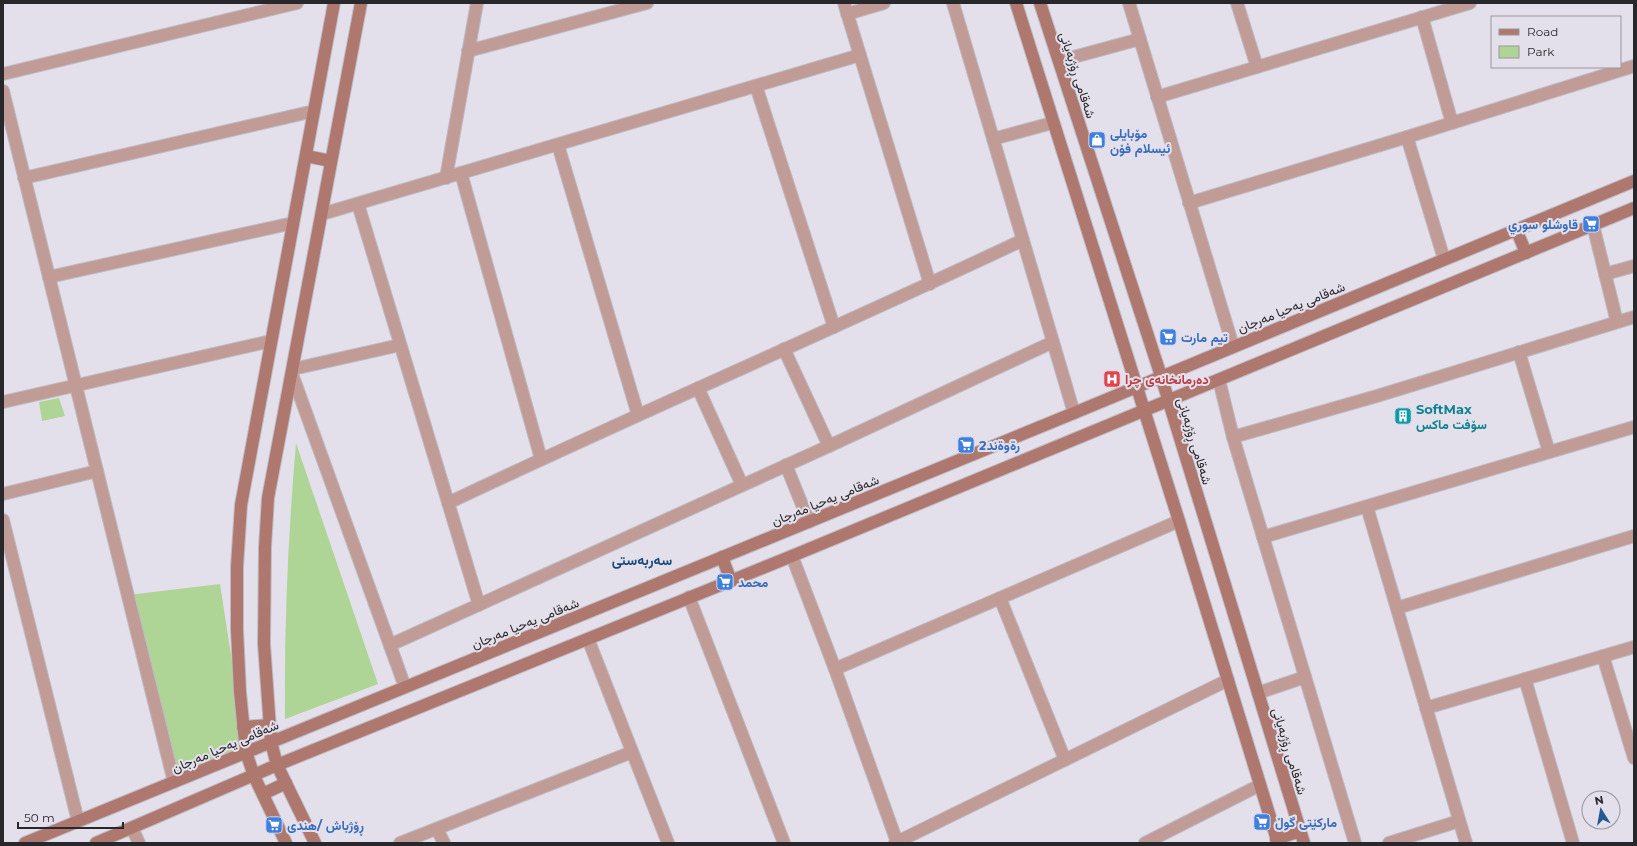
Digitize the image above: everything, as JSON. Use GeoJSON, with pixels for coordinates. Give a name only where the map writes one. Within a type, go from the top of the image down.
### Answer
{"type":"FeatureCollection","features":[{"type":"Feature","properties":{"kind":"street"},"geometry":{"type":"LineString","coordinates":[[3,74],[297,3]]}},
{"type":"Feature","properties":{"kind":"street"},"geometry":{"type":"LineString","coordinates":[[286,843],[254,776],[246,752],[237,630],[237,567],[241,505],[334,3]]}},
{"type":"Feature","properties":{"kind":"street"},"geometry":{"type":"LineString","coordinates":[[315,843],[286,784],[271,742],[264,644],[264,596],[268,498],[361,3]]}},
{"type":"Feature","properties":{"kind":"street"},"geometry":{"type":"LineString","coordinates":[[446,178],[477,3]]}},
{"type":"Feature","properties":{"kind":"street"},"geometry":{"type":"LineString","coordinates":[[468,50],[647,3]]}},
{"type":"Feature","properties":{"kind":"street"},"geometry":{"type":"LineString","coordinates":[[884,3],[846,9],[930,284]]}},
{"type":"Feature","properties":{"kind":"street"},"geometry":{"type":"LineString","coordinates":[[953,3],[1074,413]]}},
{"type":"Feature","properties":{"kind":"street"},"geometry":{"type":"LineString","coordinates":[[1016,3],[1052,123],[1179,521],[1277,841],[1300,831]]}},
{"type":"Feature","properties":{"kind":"street","name":"شەقامی ڕۆژبەیانی"},"geometry":{"type":"LineString","coordinates":[[1040,3],[1161,376],[1304,843]]}},
{"type":"Feature","properties":{"kind":"street"},"geometry":{"type":"LineString","coordinates":[[1129,3],[1233,346]]}},
{"type":"Feature","properties":{"kind":"street"},"geometry":{"type":"LineString","coordinates":[[1237,3],[1257,67]]}},
{"type":"Feature","properties":{"kind":"street"},"geometry":{"type":"LineString","coordinates":[[1157,97],[1470,3]]}},
{"type":"Feature","properties":{"kind":"street"},"geometry":{"type":"LineString","coordinates":[[1422,18],[1452,123]]}},
{"type":"Feature","properties":{"kind":"street"},"geometry":{"type":"LineString","coordinates":[[1059,61],[1140,38]]}},
{"type":"Feature","properties":{"kind":"street"},"geometry":{"type":"LineString","coordinates":[[322,214],[860,55]]}},
{"type":"Feature","properties":{"kind":"street"},"geometry":{"type":"LineString","coordinates":[[1189,203],[1634,66]]}},
{"type":"Feature","properties":{"kind":"street"},"geometry":{"type":"LineString","coordinates":[[756,86],[834,327]]}},
{"type":"Feature","properties":{"kind":"street"},"geometry":{"type":"LineString","coordinates":[[3,91],[174,782]]}},
{"type":"Feature","properties":{"kind":"street"},"geometry":{"type":"LineString","coordinates":[[24,178],[314,111]]}},
{"type":"Feature","properties":{"kind":"street"},"geometry":{"type":"LineString","coordinates":[[993,139],[1052,123]]}},
{"type":"Feature","properties":{"kind":"street"},"geometry":{"type":"LineString","coordinates":[[1407,137],[1444,260]]}},
{"type":"Feature","properties":{"kind":"street"},"geometry":{"type":"LineString","coordinates":[[558,145],[638,415]]}},
{"type":"Feature","properties":{"kind":"street"},"geometry":{"type":"LineString","coordinates":[[306,156],[331,161]]}},
{"type":"Feature","properties":{"kind":"street"},"geometry":{"type":"LineString","coordinates":[[461,173],[541,458]]}},
{"type":"Feature","properties":{"kind":"street","name":"شەقامی یەحیا مەرجان"},"geometry":{"type":"LineString","coordinates":[[25,843],[1074,413],[1634,181]]}},
{"type":"Feature","properties":{"kind":"street"},"geometry":{"type":"LineString","coordinates":[[358,204],[479,605]]}},
{"type":"Feature","properties":{"kind":"street"},"geometry":{"type":"LineString","coordinates":[[96,843],[278,765],[792,556],[1634,208]]}},
{"type":"Feature","properties":{"kind":"street"},"geometry":{"type":"LineString","coordinates":[[49,277],[293,223]]}},
{"type":"Feature","properties":{"kind":"street"},"geometry":{"type":"LineString","coordinates":[[1594,225],[1617,322]]}},
{"type":"Feature","properties":{"kind":"street"},"geometry":{"type":"LineString","coordinates":[[1516,229],[1526,253]]}},
{"type":"Feature","properties":{"kind":"street"},"geometry":{"type":"LineString","coordinates":[[448,503],[541,458],[930,284],[1023,240]]}},
{"type":"Feature","properties":{"kind":"street"},"geometry":{"type":"LineString","coordinates":[[1605,274],[1634,266]]}},
{"type":"Feature","properties":{"kind":"street"},"geometry":{"type":"LineString","coordinates":[[1233,437],[1377,396],[1634,317]]}},
{"type":"Feature","properties":{"kind":"street"},"geometry":{"type":"LineString","coordinates":[[3,402],[271,341]]}},
{"type":"Feature","properties":{"kind":"street"},"geometry":{"type":"LineString","coordinates":[[390,645],[829,446],[1053,342]]}},
{"type":"Feature","properties":{"kind":"street"},"geometry":{"type":"LineString","coordinates":[[292,372],[400,345]]}},
{"type":"Feature","properties":{"kind":"street"},"geometry":{"type":"LineString","coordinates":[[784,349],[829,446]]}},
{"type":"Feature","properties":{"kind":"street"},"geometry":{"type":"LineString","coordinates":[[1519,352],[1549,452]]}},
{"type":"Feature","properties":{"kind":"street"},"geometry":{"type":"LineString","coordinates":[[292,372],[405,687]]}},
{"type":"Feature","properties":{"kind":"street"},"geometry":{"type":"LineString","coordinates":[[1219,380],[1233,437],[1355,843]]}},
{"type":"Feature","properties":{"kind":"street"},"geometry":{"type":"LineString","coordinates":[[698,388],[742,485]]}},
{"type":"Feature","properties":{"kind":"street"},"geometry":{"type":"LineString","coordinates":[[1263,538],[1634,427]]}},
{"type":"Feature","properties":{"kind":"street"},"geometry":{"type":"LineString","coordinates":[[786,465],[809,522]]}},
{"type":"Feature","properties":{"kind":"street"},"geometry":{"type":"LineString","coordinates":[[3,494],[97,471]]}},
{"type":"Feature","properties":{"kind":"street"},"geometry":{"type":"LineString","coordinates":[[1367,507],[1466,843]]}},
{"type":"Feature","properties":{"kind":"street"},"geometry":{"type":"LineString","coordinates":[[3,520],[78,821]]}},
{"type":"Feature","properties":{"kind":"street"},"geometry":{"type":"LineString","coordinates":[[835,669],[1179,521]]}},
{"type":"Feature","properties":{"kind":"street"},"geometry":{"type":"LineString","coordinates":[[1397,608],[1634,536]]}},
{"type":"Feature","properties":{"kind":"street"},"geometry":{"type":"LineString","coordinates":[[792,556],[835,669],[896,842],[1228,680]]}},
{"type":"Feature","properties":{"kind":"street"},"geometry":{"type":"LineString","coordinates":[[722,557],[730,581]]}},
{"type":"Feature","properties":{"kind":"street"},"geometry":{"type":"LineString","coordinates":[[689,597],[784,843]]}},
{"type":"Feature","properties":{"kind":"street"},"geometry":{"type":"LineString","coordinates":[[1000,598],[1065,760]]}},
{"type":"Feature","properties":{"kind":"street"},"geometry":{"type":"LineString","coordinates":[[588,639],[668,843]]}},
{"type":"Feature","properties":{"kind":"street"},"geometry":{"type":"LineString","coordinates":[[1426,708],[1634,647]]}},
{"type":"Feature","properties":{"kind":"street"},"geometry":{"type":"LineString","coordinates":[[1603,656],[1634,758]]}},
{"type":"Feature","properties":{"kind":"street"},"geometry":{"type":"LineString","coordinates":[[1258,693],[1305,677]]}},
{"type":"Feature","properties":{"kind":"street"},"geometry":{"type":"LineString","coordinates":[[1525,679],[1573,843]]}},
{"type":"Feature","properties":{"kind":"street"},"geometry":{"type":"LineString","coordinates":[[243,727],[269,725]]}},
{"type":"Feature","properties":{"kind":"street"},"geometry":{"type":"LineString","coordinates":[[400,843],[632,752]]}},
{"type":"Feature","properties":{"kind":"street"},"geometry":{"type":"LineString","coordinates":[[263,794],[286,784]]}},
{"type":"Feature","properties":{"kind":"street"},"geometry":{"type":"LineString","coordinates":[[1145,843],[1169,837],[1260,784]]}},
{"type":"Feature","properties":{"kind":"street"},"geometry":{"type":"LineString","coordinates":[[1389,843],[1459,821]]}},
{"type":"Feature","properties":{"kind":"street"},"geometry":{"type":"LineString","coordinates":[[132,828],[139,843]]}},
{"type":"Feature","properties":{"kind":"street"},"geometry":{"type":"LineString","coordinates":[[437,829],[444,843]]}},
{"type":"Feature","properties":{"kind":"green space"},"geometry":{"type":"Polygon","coordinates":[[[59,398],[65,416],[42,421],[39,402],[59,398]]]}},
{"type":"Feature","properties":{"kind":"green space"},"geometry":{"type":"Polygon","coordinates":[[[296,443],[378,684],[285,719],[287,581],[296,443]]]}},
{"type":"Feature","properties":{"kind":"green space"},"geometry":{"type":"Polygon","coordinates":[[[220,584],[246,752],[174,782],[128,595],[220,584]]]}},
{"type":"Feature","properties":{"kind":"place","name":"مۆبایلی ئیسلام فۆن"},"geometry":{"type":"Point","coordinates":[1097,140]}},
{"type":"Feature","properties":{"kind":"place","name":"قاوشلو سوري"},"geometry":{"type":"Point","coordinates":[1591,224]}},
{"type":"Feature","properties":{"kind":"place","name":"تیم مارت"},"geometry":{"type":"Point","coordinates":[1168,337]}},
{"type":"Feature","properties":{"kind":"place","name":"دەرمانخانەی چرا"},"geometry":{"type":"Point","coordinates":[1112,379]}},
{"type":"Feature","properties":{"kind":"place","name":"SoftMax سۆفت ماکس"},"geometry":{"type":"Point","coordinates":[1403,416]}},
{"type":"Feature","properties":{"kind":"place","name":"رةوةند2"},"geometry":{"type":"Point","coordinates":[966,445]}},
{"type":"Feature","properties":{"kind":"place","name":"محمد"},"geometry":{"type":"Point","coordinates":[725,582]}},
{"type":"Feature","properties":{"kind":"place","name":"مارکێتی گوڵ"},"geometry":{"type":"Point","coordinates":[1262,822]}},
{"type":"Feature","properties":{"kind":"place","name":"ڕۆژباش /ھندی"},"geometry":{"type":"Point","coordinates":[274,825]}},
{"type":"Feature","properties":{"kind":"district","name":"سه‌ربه‌ستی"},"geometry":{"type":"Point","coordinates":[642,560]}}]}
